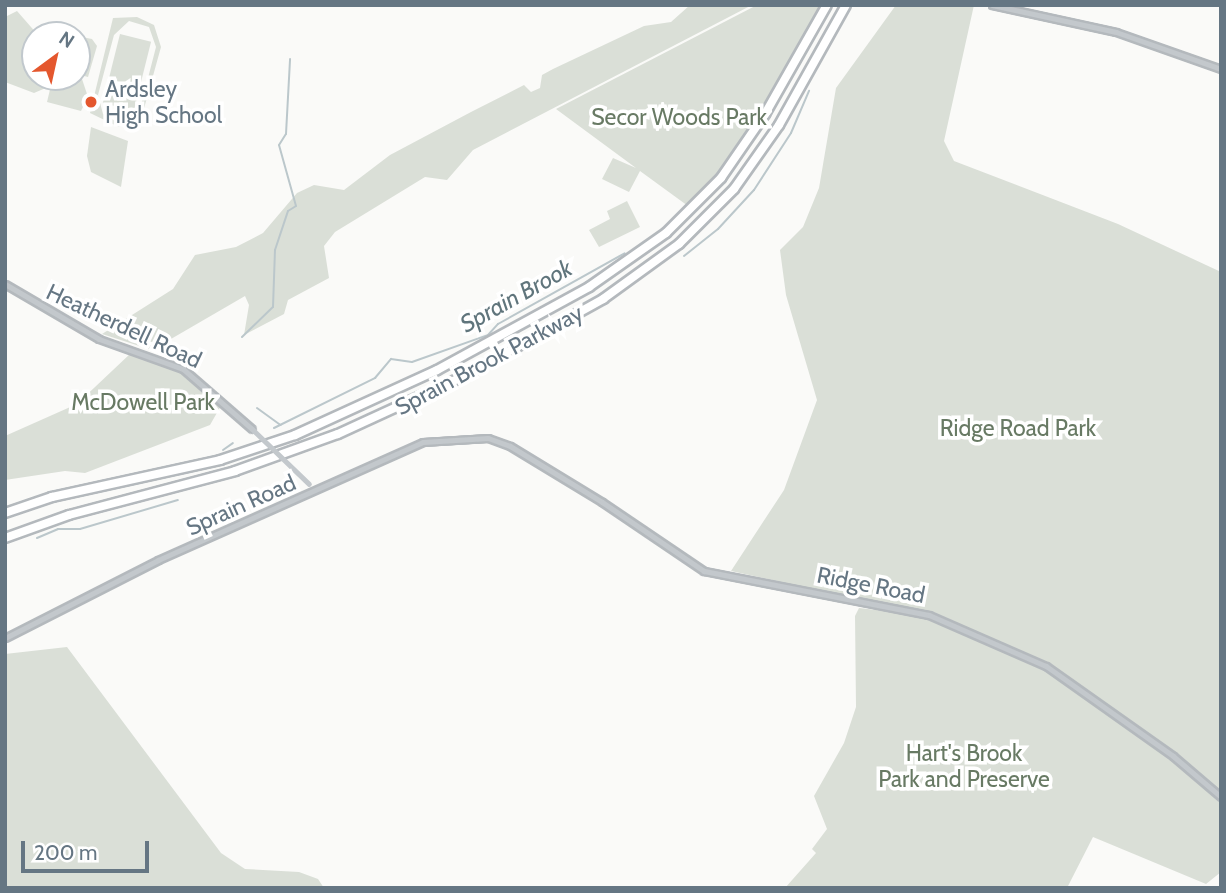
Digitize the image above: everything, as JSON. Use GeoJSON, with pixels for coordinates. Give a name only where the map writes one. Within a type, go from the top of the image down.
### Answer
{"type":"FeatureCollection","features":[{"type":"Feature","properties":{"kind":"highway","name":"Sprain Brook Parkway"},"geometry":{"type":"LineString","coordinates":[[5,513],[60,495],[220,460],[295,435],[430,374],[575,296],[653,243],[716,184],[765,114],[827,5]]}},
{"type":"Feature","properties":{"kind":"highway","name":"Sprain Brook Parkway"},"geometry":{"type":"LineString","coordinates":[[5,538],[76,512],[235,471],[324,440],[459,379],[603,299],[679,244],[729,195],[771,138],[846,5]]}},
{"type":"Feature","properties":{"kind":"street"},"geometry":{"type":"LineString","coordinates":[[992,5],[1116,32],[1221,69]]}},
{"type":"Feature","properties":{"kind":"street","name":"Heatherdell Road"},"geometry":{"type":"LineString","coordinates":[[5,284],[99,339],[183,369],[252,429],[316,491]]}},
{"type":"Feature","properties":{"kind":"street","name":"Sprain Road"},"geometry":{"type":"LineString","coordinates":[[5,638],[158,561],[423,442],[469,437],[499,441]]}},
{"type":"Feature","properties":{"kind":"street","name":"Ridge Road"},"geometry":{"type":"LineString","coordinates":[[499,441],[602,502],[704,571],[929,615],[1046,666],[1173,756],[1221,797]]}},
{"type":"Feature","properties":{"kind":"green space"},"geometry":{"type":"Polygon","coordinates":[[[690,5],[752,5],[473,150],[447,180],[425,177],[335,232],[324,246],[329,278],[288,300],[284,314],[244,335],[249,305],[245,296],[152,350],[102,334],[173,289],[195,255],[236,247],[263,233],[297,193],[314,185],[344,190],[390,155],[524,85],[531,92],[540,88],[542,75],[644,26],[671,22],[690,5]]]}},
{"type":"Feature","properties":{"kind":"green space","name":"Secor Woods Park"},"geometry":{"type":"Polygon","coordinates":[[[757,5],[821,5],[753,123],[712,180],[688,206],[640,171],[629,192],[602,179],[613,158],[636,168],[556,109],[757,5]]]}},
{"type":"Feature","properties":{"kind":"green space","name":"Ridge Road Park"},"geometry":{"type":"Polygon","coordinates":[[[896,5],[974,5],[944,141],[954,161],[1118,224],[1221,272],[1219,791],[1052,665],[944,617],[731,571],[784,490],[817,400],[786,295],[780,250],[803,227],[819,188],[836,88],[896,5]]]}},
{"type":"Feature","properties":{"kind":"green space"},"geometry":{"type":"Polygon","coordinates":[[[17,11],[26,21],[21,21],[21,88],[5,82],[5,17],[17,11]]]}},
{"type":"Feature","properties":{"kind":"green space"},"geometry":{"type":"Polygon","coordinates":[[[137,17],[154,25],[161,47],[143,112],[131,124],[119,127],[90,113],[113,18],[137,17]],[[129,21],[114,35],[98,95],[103,114],[115,121],[131,119],[140,109],[156,47],[149,27],[129,21]]]}},
{"type":"Feature","properties":{"kind":"green space"},"geometry":{"type":"Polygon","coordinates":[[[120,34],[151,42],[134,111],[103,103],[120,34]]]}},
{"type":"Feature","properties":{"kind":"green space"},"geometry":{"type":"Polygon","coordinates":[[[91,39],[97,46],[91,67],[91,39]]]}},
{"type":"Feature","properties":{"kind":"green space"},"geometry":{"type":"Polygon","coordinates":[[[50,91],[86,91],[88,97],[81,111],[47,102],[50,91]]]}},
{"type":"Feature","properties":{"kind":"green space"},"geometry":{"type":"Polygon","coordinates":[[[91,127],[128,141],[121,187],[91,172],[87,156],[91,127]]]}},
{"type":"Feature","properties":{"kind":"green space"},"geometry":{"type":"Polygon","coordinates":[[[627,201],[640,227],[599,247],[589,230],[610,219],[607,211],[627,201]]]}},
{"type":"Feature","properties":{"kind":"green space","name":"McDowell Park"},"geometry":{"type":"Polygon","coordinates":[[[131,353],[179,369],[222,404],[210,425],[85,473],[65,471],[5,480],[5,436],[77,404],[131,353]]]}},
{"type":"Feature","properties":{"kind":"green space","name":"Hart's Brook Park and Preserve"},"geometry":{"type":"Polygon","coordinates":[[[859,608],[920,615],[1048,670],[1164,752],[1221,801],[1221,872],[1206,884],[1093,837],[1067,888],[785,888],[816,853],[812,849],[827,829],[814,796],[844,743],[856,707],[855,616],[859,608]]]}},
{"type":"Feature","properties":{"kind":"green space"},"geometry":{"type":"Polygon","coordinates":[[[67,647],[221,853],[245,869],[299,872],[318,879],[324,888],[5,888],[5,654],[67,647]]]}},
{"type":"Feature","properties":{"kind":"waterway"},"geometry":{"type":"LineString","coordinates":[[242,337],[273,307],[275,250],[288,211],[296,206],[279,145],[286,134],[290,59]]}},
{"type":"Feature","properties":{"kind":"waterway","name":"Sprain Brook"},"geometry":{"type":"LineString","coordinates":[[684,256],[718,229],[754,190],[791,133],[809,91]]}},
{"type":"Feature","properties":{"kind":"waterway","name":"Sprain Brook"},"geometry":{"type":"LineString","coordinates":[[274,428],[375,378],[391,359],[412,362],[488,335],[498,324],[625,253]]}},
{"type":"Feature","properties":{"kind":"waterway"},"geometry":{"type":"LineString","coordinates":[[257,408],[280,425]]}},
{"type":"Feature","properties":{"kind":"waterway","name":"Sprain Brook"},"geometry":{"type":"LineString","coordinates":[[223,450],[233,443]]}},
{"type":"Feature","properties":{"kind":"waterway","name":"Sprain Brook"},"geometry":{"type":"LineString","coordinates":[[37,538],[58,529],[80,529],[178,500]]}},
{"type":"Feature","properties":{"kind":"place","name":"Ardsley High School"},"geometry":{"type":"Point","coordinates":[91,102]}}]}
